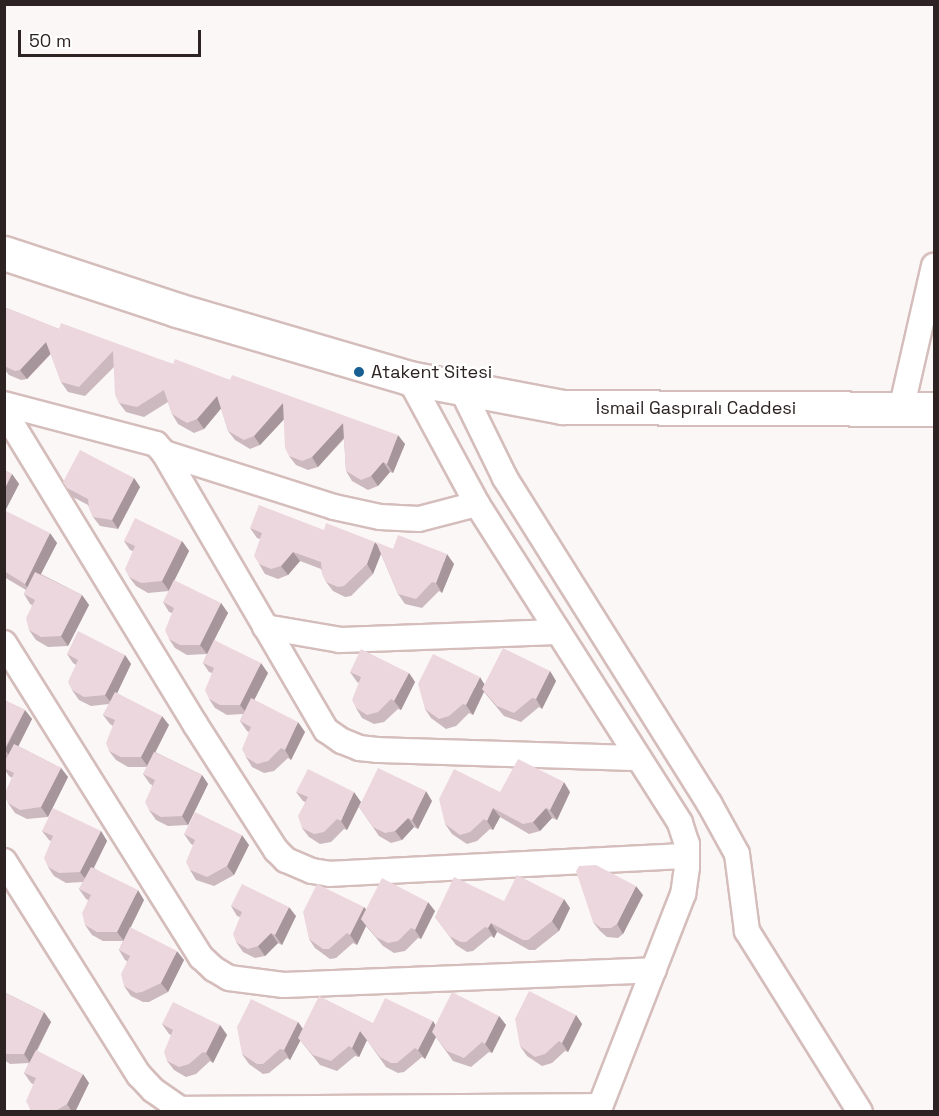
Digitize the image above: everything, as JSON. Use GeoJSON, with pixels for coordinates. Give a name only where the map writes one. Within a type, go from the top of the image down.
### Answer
{"type":"FeatureCollection","features":[{"type":"Feature","properties":{"kind":"main road","name":"İsmail Gaspıralı Caddesi"},"geometry":{"type":"LineString","coordinates":[[4,253],[177,310],[409,378],[562,407],[934,409]]}},
{"type":"Feature","properties":{"kind":"street"},"geometry":{"type":"LineString","coordinates":[[901,410],[934,266]]}},
{"type":"Feature","properties":{"kind":"street"},"geometry":{"type":"LineString","coordinates":[[4,861],[139,1075],[153,1090],[180,1110],[599,1109],[683,894],[687,856],[680,823],[477,504],[409,378]]}},
{"type":"Feature","properties":{"kind":"street"},"geometry":{"type":"LineString","coordinates":[[460,386],[505,478],[709,803],[737,854],[747,931],[860,1112]]}},
{"type":"Feature","properties":{"kind":"street"},"geometry":{"type":"LineString","coordinates":[[4,404],[156,444],[164,453],[326,730],[342,741],[359,748],[638,758]]}},
{"type":"Feature","properties":{"kind":"street"},"geometry":{"type":"LineString","coordinates":[[4,411],[195,724],[276,850],[286,860],[312,872],[330,874],[687,856]]}},
{"type":"Feature","properties":{"kind":"street"},"geometry":{"type":"LineString","coordinates":[[164,453],[334,507],[380,517],[419,519],[477,504]]}},
{"type":"Feature","properties":{"kind":"street"},"geometry":{"type":"LineString","coordinates":[[266,627],[340,640],[558,632]]}},
{"type":"Feature","properties":{"kind":"street"},"geometry":{"type":"LineString","coordinates":[[4,643],[201,957],[214,969],[229,978],[284,985],[654,970]]}},
{"type":"Feature","properties":{"kind":"building"},"geometry":{"type":"Polygon","coordinates":[[[4,307],[59,329],[61,323],[173,364],[175,359],[230,380],[232,375],[398,435],[387,464],[383,462],[371,476],[361,480],[346,471],[343,423],[312,457],[302,461],[289,456],[285,448],[283,403],[254,436],[244,440],[228,431],[217,396],[197,419],[187,423],[172,414],[164,390],[137,407],[119,403],[115,395],[113,351],[79,387],[61,382],[46,342],[20,370],[15,371],[4,366],[4,307]]]}},
{"type":"Feature","properties":{"kind":"building"},"geometry":{"type":"Polygon","coordinates":[[[80,450],[134,478],[112,520],[93,517],[88,499],[67,488],[63,482],[80,450]]]}},
{"type":"Feature","properties":{"kind":"building"},"geometry":{"type":"Polygon","coordinates":[[[4,470],[12,474],[4,490],[4,470]]]}},
{"type":"Feature","properties":{"kind":"building"},"geometry":{"type":"Polygon","coordinates":[[[259,505],[324,530],[326,523],[375,542],[367,564],[344,586],[338,587],[326,582],[322,574],[321,562],[293,552],[281,566],[271,569],[259,564],[254,556],[262,533],[250,528],[259,505]]]}},
{"type":"Feature","properties":{"kind":"building"},"geometry":{"type":"Polygon","coordinates":[[[4,510],[50,533],[25,584],[4,571],[4,510]]]}},
{"type":"Feature","properties":{"kind":"building"},"geometry":{"type":"Polygon","coordinates":[[[135,518],[182,541],[162,581],[141,583],[129,577],[125,569],[135,546],[124,541],[135,518]]]}},
{"type":"Feature","properties":{"kind":"building"},"geometry":{"type":"Polygon","coordinates":[[[398,535],[447,554],[436,583],[432,582],[416,599],[398,594],[376,542],[393,549],[398,535]]]}},
{"type":"Feature","properties":{"kind":"building"},"geometry":{"type":"Polygon","coordinates":[[[35,572],[82,595],[61,636],[41,637],[29,630],[26,618],[35,600],[24,594],[35,572]]]}},
{"type":"Feature","properties":{"kind":"building"},"geometry":{"type":"Polygon","coordinates":[[[174,580],[221,603],[200,645],[180,645],[169,639],[165,630],[174,608],[163,602],[174,580]]]}},
{"type":"Feature","properties":{"kind":"building"},"geometry":{"type":"Polygon","coordinates":[[[78,631],[125,655],[105,695],[84,697],[72,690],[68,682],[78,660],[67,654],[78,631]]]}},
{"type":"Feature","properties":{"kind":"building"},"geometry":{"type":"Polygon","coordinates":[[[214,640],[261,663],[240,705],[220,705],[209,699],[205,690],[214,668],[203,663],[214,640]]]}},
{"type":"Feature","properties":{"kind":"building"},"geometry":{"type":"Polygon","coordinates":[[[503,648],[550,671],[536,699],[532,698],[514,713],[497,706],[482,689],[503,648]]]}},
{"type":"Feature","properties":{"kind":"building"},"geometry":{"type":"Polygon","coordinates":[[[361,649],[409,673],[394,701],[391,699],[378,712],[367,715],[356,708],[352,700],[361,677],[350,672],[361,649]]]}},
{"type":"Feature","properties":{"kind":"building"},"geometry":{"type":"Polygon","coordinates":[[[433,654],[480,677],[466,705],[463,704],[449,716],[439,719],[425,709],[418,684],[433,654]]]}},
{"type":"Feature","properties":{"kind":"building"},"geometry":{"type":"Polygon","coordinates":[[[115,692],[162,716],[141,757],[121,757],[109,751],[106,743],[115,720],[103,715],[115,692]]]}},
{"type":"Feature","properties":{"kind":"building"},"geometry":{"type":"Polygon","coordinates":[[[251,698],[298,722],[285,750],[281,748],[268,761],[257,764],[246,757],[242,749],[251,727],[240,721],[251,698]]]}},
{"type":"Feature","properties":{"kind":"building"},"geometry":{"type":"Polygon","coordinates":[[[4,700],[25,710],[4,750],[4,700]]]}},
{"type":"Feature","properties":{"kind":"building"},"geometry":{"type":"Polygon","coordinates":[[[14,744],[61,768],[41,807],[20,810],[8,803],[4,795],[14,773],[4,768],[4,763],[14,744]]]}},
{"type":"Feature","properties":{"kind":"building"},"geometry":{"type":"Polygon","coordinates":[[[154,752],[202,775],[182,816],[161,817],[149,810],[145,802],[155,780],[143,774],[154,752]]]}},
{"type":"Feature","properties":{"kind":"building"},"geometry":{"type":"Polygon","coordinates":[[[518,759],[564,782],[550,810],[546,808],[533,822],[523,824],[493,808],[487,821],[484,819],[470,832],[460,835],[445,824],[439,799],[454,769],[500,792],[518,759]]]}},
{"type":"Feature","properties":{"kind":"building"},"geometry":{"type":"Polygon","coordinates":[[[378,768],[426,791],[412,820],[408,818],[395,831],[385,833],[373,827],[359,807],[378,768]]]}},
{"type":"Feature","properties":{"kind":"building"},"geometry":{"type":"Polygon","coordinates":[[[308,769],[354,792],[341,821],[337,819],[324,832],[314,834],[302,828],[298,816],[308,797],[296,792],[308,769]]]}},
{"type":"Feature","properties":{"kind":"building"},"geometry":{"type":"Polygon","coordinates":[[[53,808],[101,831],[80,872],[59,873],[48,867],[44,858],[53,836],[42,831],[53,808]]]}},
{"type":"Feature","properties":{"kind":"building"},"geometry":{"type":"Polygon","coordinates":[[[195,812],[242,835],[227,866],[207,877],[190,870],[186,862],[195,840],[184,834],[195,812]]]}},
{"type":"Feature","properties":{"kind":"building"},"geometry":{"type":"Polygon","coordinates":[[[596,865],[636,886],[617,924],[611,928],[601,928],[593,922],[576,871],[579,866],[596,865]]]}},
{"type":"Feature","properties":{"kind":"building"},"geometry":{"type":"Polygon","coordinates":[[[91,867],[138,890],[117,932],[97,932],[85,925],[82,913],[91,895],[79,889],[91,867]]]}},
{"type":"Feature","properties":{"kind":"building"},"geometry":{"type":"Polygon","coordinates":[[[517,875],[564,899],[552,921],[528,940],[523,940],[491,923],[488,928],[485,927],[466,942],[461,942],[449,936],[435,917],[454,877],[504,901],[517,875]]]}},
{"type":"Feature","properties":{"kind":"building"},"geometry":{"type":"Polygon","coordinates":[[[382,878],[428,902],[415,930],[411,928],[398,941],[388,943],[376,937],[361,919],[382,878]]]}},
{"type":"Feature","properties":{"kind":"building"},"geometry":{"type":"Polygon","coordinates":[[[242,884],[289,907],[275,935],[271,933],[258,946],[248,949],[236,942],[233,934],[242,912],[231,906],[242,884]]]}},
{"type":"Feature","properties":{"kind":"building"},"geometry":{"type":"Polygon","coordinates":[[[317,884],[364,907],[350,935],[347,933],[329,949],[323,949],[309,939],[303,912],[317,884]]]}},
{"type":"Feature","properties":{"kind":"building"},"geometry":{"type":"Polygon","coordinates":[[[130,927],[177,951],[161,983],[136,993],[124,986],[121,974],[130,956],[119,950],[130,927]]]}},
{"type":"Feature","properties":{"kind":"building"},"geometry":{"type":"Polygon","coordinates":[[[529,991],[576,1015],[562,1043],[559,1041],[545,1054],[535,1057],[520,1046],[515,1019],[529,991]]]}},
{"type":"Feature","properties":{"kind":"building"},"geometry":{"type":"Polygon","coordinates":[[[4,992],[44,1012],[24,1054],[4,1054],[4,992]]]}},
{"type":"Feature","properties":{"kind":"building"},"geometry":{"type":"Polygon","coordinates":[[[452,992],[499,1016],[485,1044],[482,1042],[464,1058],[447,1051],[432,1032],[452,992]]]}},
{"type":"Feature","properties":{"kind":"building"},"geometry":{"type":"Polygon","coordinates":[[[319,996],[373,1023],[385,998],[433,1021],[418,1050],[415,1048],[397,1063],[391,1063],[380,1057],[360,1031],[352,1048],[349,1046],[331,1061],[313,1055],[298,1038],[319,996]]]}},
{"type":"Feature","properties":{"kind":"building"},"geometry":{"type":"Polygon","coordinates":[[[251,999],[298,1022],[284,1050],[280,1049],[263,1064],[257,1064],[242,1054],[237,1027],[251,999]]]}},
{"type":"Feature","properties":{"kind":"building"},"geometry":{"type":"Polygon","coordinates":[[[173,1002],[220,1025],[206,1053],[203,1052],[189,1064],[179,1067],[167,1061],[164,1052],[173,1030],[162,1024],[173,1002]]]}},
{"type":"Feature","properties":{"kind":"building"},"geometry":{"type":"Polygon","coordinates":[[[36,1050],[83,1074],[67,1104],[54,1112],[37,1112],[30,1109],[26,1101],[36,1078],[24,1073],[36,1050]]]}},
{"type":"Feature","properties":{"kind":"place","name":"Atakent Sitesi"},"geometry":{"type":"Point","coordinates":[359,372]}}]}
